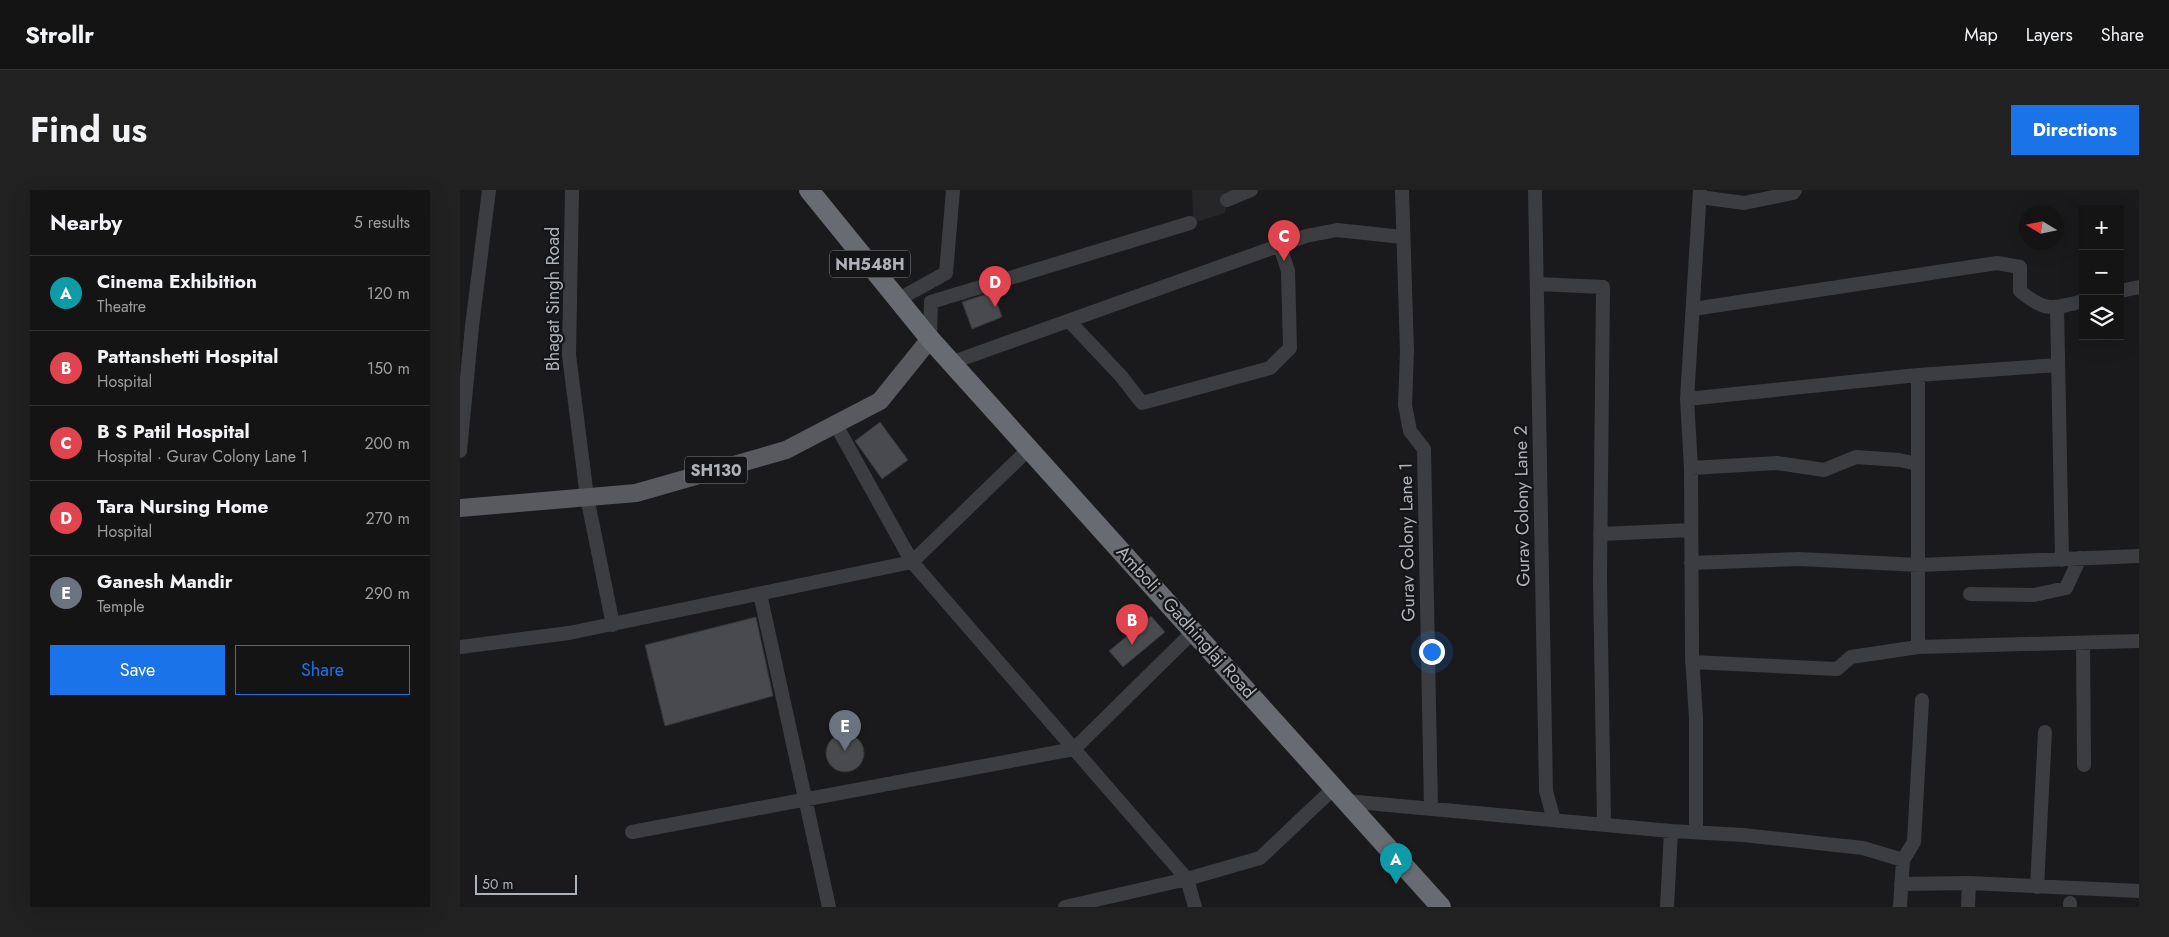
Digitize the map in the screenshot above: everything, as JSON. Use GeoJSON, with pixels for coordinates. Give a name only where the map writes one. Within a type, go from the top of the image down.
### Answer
{"type":"FeatureCollection","features":[{"type":"Feature","properties":{"kind":"highway","name":"NH548H"},"geometry":{"type":"LineString","coordinates":[[809,190],[930,339]]}},
{"type":"Feature","properties":{"kind":"highway","name":"Amboli - Gadhinglaj Road"},"geometry":{"type":"LineString","coordinates":[[930,339],[953,362],[1441,907]]}},
{"type":"Feature","properties":{"kind":"main road","name":"SH130"},"geometry":{"type":"LineString","coordinates":[[460,508],[636,493],[786,450],[880,401],[930,339]]}},
{"type":"Feature","properties":{"kind":"street"},"geometry":{"type":"LineString","coordinates":[[460,451],[463,386],[489,190]]}},
{"type":"Feature","properties":{"kind":"street","name":"Bhagat Singh Road"},"geometry":{"type":"LineString","coordinates":[[572,190],[568,356],[587,497],[613,624]]}},
{"type":"Feature","properties":{"kind":"street"},"geometry":{"type":"LineString","coordinates":[[899,299],[946,273],[953,190]]}},
{"type":"Feature","properties":{"kind":"street"},"geometry":{"type":"LineString","coordinates":[[1227,200],[1251,190]]}},
{"type":"Feature","properties":{"kind":"street","name":"Gurav Colony Lane 1"},"geometry":{"type":"LineString","coordinates":[[1402,190],[1407,352],[1405,405],[1410,430],[1424,449],[1431,808]]}},
{"type":"Feature","properties":{"kind":"street","name":"Gurav Colony Lane 2"},"geometry":{"type":"LineString","coordinates":[[1535,190],[1546,791],[1554,820]]}},
{"type":"Feature","properties":{"kind":"street"},"geometry":{"type":"LineString","coordinates":[[1696,832],[1696,719],[1692,662],[1691,468],[1688,399],[1700,194],[1744,203],[1793,193],[1795,190]]}},
{"type":"Feature","properties":{"kind":"street"},"geometry":{"type":"LineString","coordinates":[[930,339],[931,302],[1190,223]]}},
{"type":"Feature","properties":{"kind":"street"},"geometry":{"type":"LineString","coordinates":[[953,362],[1306,236],[1337,230],[1402,237]]}},
{"type":"Feature","properties":{"kind":"street"},"geometry":{"type":"LineString","coordinates":[[1068,322],[1121,376],[1142,403],[1270,368],[1290,348],[1288,271],[1280,246]]}},
{"type":"Feature","properties":{"kind":"street"},"geometry":{"type":"LineString","coordinates":[[1693,309],[1997,262],[2020,266],[2020,291],[2037,305],[2057,307],[2079,302]]}},
{"type":"Feature","properties":{"kind":"street"},"geometry":{"type":"LineString","coordinates":[[1538,284],[1603,287],[1600,534],[1604,825]]}},
{"type":"Feature","properties":{"kind":"street"},"geometry":{"type":"LineString","coordinates":[[2124,290],[2139,286]]}},
{"type":"Feature","properties":{"kind":"street"},"geometry":{"type":"LineString","coordinates":[[2057,307],[2062,560]]}},
{"type":"Feature","properties":{"kind":"street"},"geometry":{"type":"LineString","coordinates":[[1688,399],[1918,375],[2058,365]]}},
{"type":"Feature","properties":{"kind":"street"},"geometry":{"type":"LineString","coordinates":[[1918,375],[1918,647]]}},
{"type":"Feature","properties":{"kind":"street"},"geometry":{"type":"LineString","coordinates":[[836,424],[912,562],[1188,879],[1195,907]]}},
{"type":"Feature","properties":{"kind":"street"},"geometry":{"type":"LineString","coordinates":[[460,647],[569,633],[912,562],[1030,448]]}},
{"type":"Feature","properties":{"kind":"street"},"geometry":{"type":"LineString","coordinates":[[1691,468],[1776,463],[1824,470],[1856,457],[1899,460],[1918,464]]}},
{"type":"Feature","properties":{"kind":"street"},"geometry":{"type":"LineString","coordinates":[[1600,534],[1691,530]]}},
{"type":"Feature","properties":{"kind":"street"},"geometry":{"type":"LineString","coordinates":[[1690,563],[1799,559],[1919,565],[2139,556]]}},
{"type":"Feature","properties":{"kind":"street"},"geometry":{"type":"LineString","coordinates":[[1970,594],[2034,596],[2066,588],[2080,558]]}},
{"type":"Feature","properties":{"kind":"street"},"geometry":{"type":"LineString","coordinates":[[760,594],[829,907]]}},
{"type":"Feature","properties":{"kind":"street"},"geometry":{"type":"LineString","coordinates":[[632,832],[1074,748],[1194,631]]}},
{"type":"Feature","properties":{"kind":"street"},"geometry":{"type":"LineString","coordinates":[[1692,662],[1837,669],[1851,657],[1918,647],[2139,641]]}},
{"type":"Feature","properties":{"kind":"street"},"geometry":{"type":"LineString","coordinates":[[2083,643],[2084,764]]}},
{"type":"Feature","properties":{"kind":"street"},"geometry":{"type":"LineString","coordinates":[[1900,907],[1903,860],[1914,842],[1922,700]]}},
{"type":"Feature","properties":{"kind":"street"},"geometry":{"type":"LineString","coordinates":[[2037,887],[2044,732]]}},
{"type":"Feature","properties":{"kind":"street"},"geometry":{"type":"LineString","coordinates":[[1065,907],[1188,879],[1260,858],[1340,794],[1431,808],[1863,848],[1903,860]]}},
{"type":"Feature","properties":{"kind":"street"},"geometry":{"type":"LineString","coordinates":[[1667,907],[1670,831]]}},
{"type":"Feature","properties":{"kind":"street"},"geometry":{"type":"LineString","coordinates":[[1901,884],[1969,884],[2139,891]]}},
{"type":"Feature","properties":{"kind":"street"},"geometry":{"type":"LineString","coordinates":[[1968,907],[1969,884]]}},
{"type":"Feature","properties":{"kind":"shaded area"},"geometry":{"type":"Polygon","coordinates":[[[1192,190],[1251,190],[1227,200],[1225,213],[1193,223],[1192,190]]]}},
{"type":"Feature","properties":{"kind":"building"},"geometry":{"type":"Polygon","coordinates":[[[993,292],[1002,317],[972,329],[962,302],[993,292]]]}},
{"type":"Feature","properties":{"kind":"building"},"geometry":{"type":"Polygon","coordinates":[[[880,422],[908,460],[882,479],[855,441],[880,422]]]}},
{"type":"Feature","properties":{"kind":"building"},"geometry":{"type":"Polygon","coordinates":[[[1151,616],[1165,632],[1123,667],[1109,651],[1151,616]]]}},
{"type":"Feature","properties":{"kind":"building"},"geometry":{"type":"Polygon","coordinates":[[[756,617],[773,696],[665,726],[645,645],[756,617]]]}},
{"type":"Feature","properties":{"kind":"building"},"geometry":{"type":"Polygon","coordinates":[[[845,734],[859,739],[864,753],[859,767],[845,772],[831,767],[826,753],[831,739],[845,734]]]}},
{"type":"Feature","properties":{"kind":"place","name":"B S Patil Hospital"},"geometry":{"type":"Point","coordinates":[1284,261]}},
{"type":"Feature","properties":{"kind":"place","name":"Tara Nursing Home"},"geometry":{"type":"Point","coordinates":[995,307]}},
{"type":"Feature","properties":{"kind":"place","name":"Pattanshetti Hospital"},"geometry":{"type":"Point","coordinates":[1132,645]}},
{"type":"Feature","properties":{"kind":"place","name":"Ganesh Mandir"},"geometry":{"type":"Point","coordinates":[845,751]}},
{"type":"Feature","properties":{"kind":"place","name":"Cinema Exhibition"},"geometry":{"type":"Point","coordinates":[1396,884]}}]}
